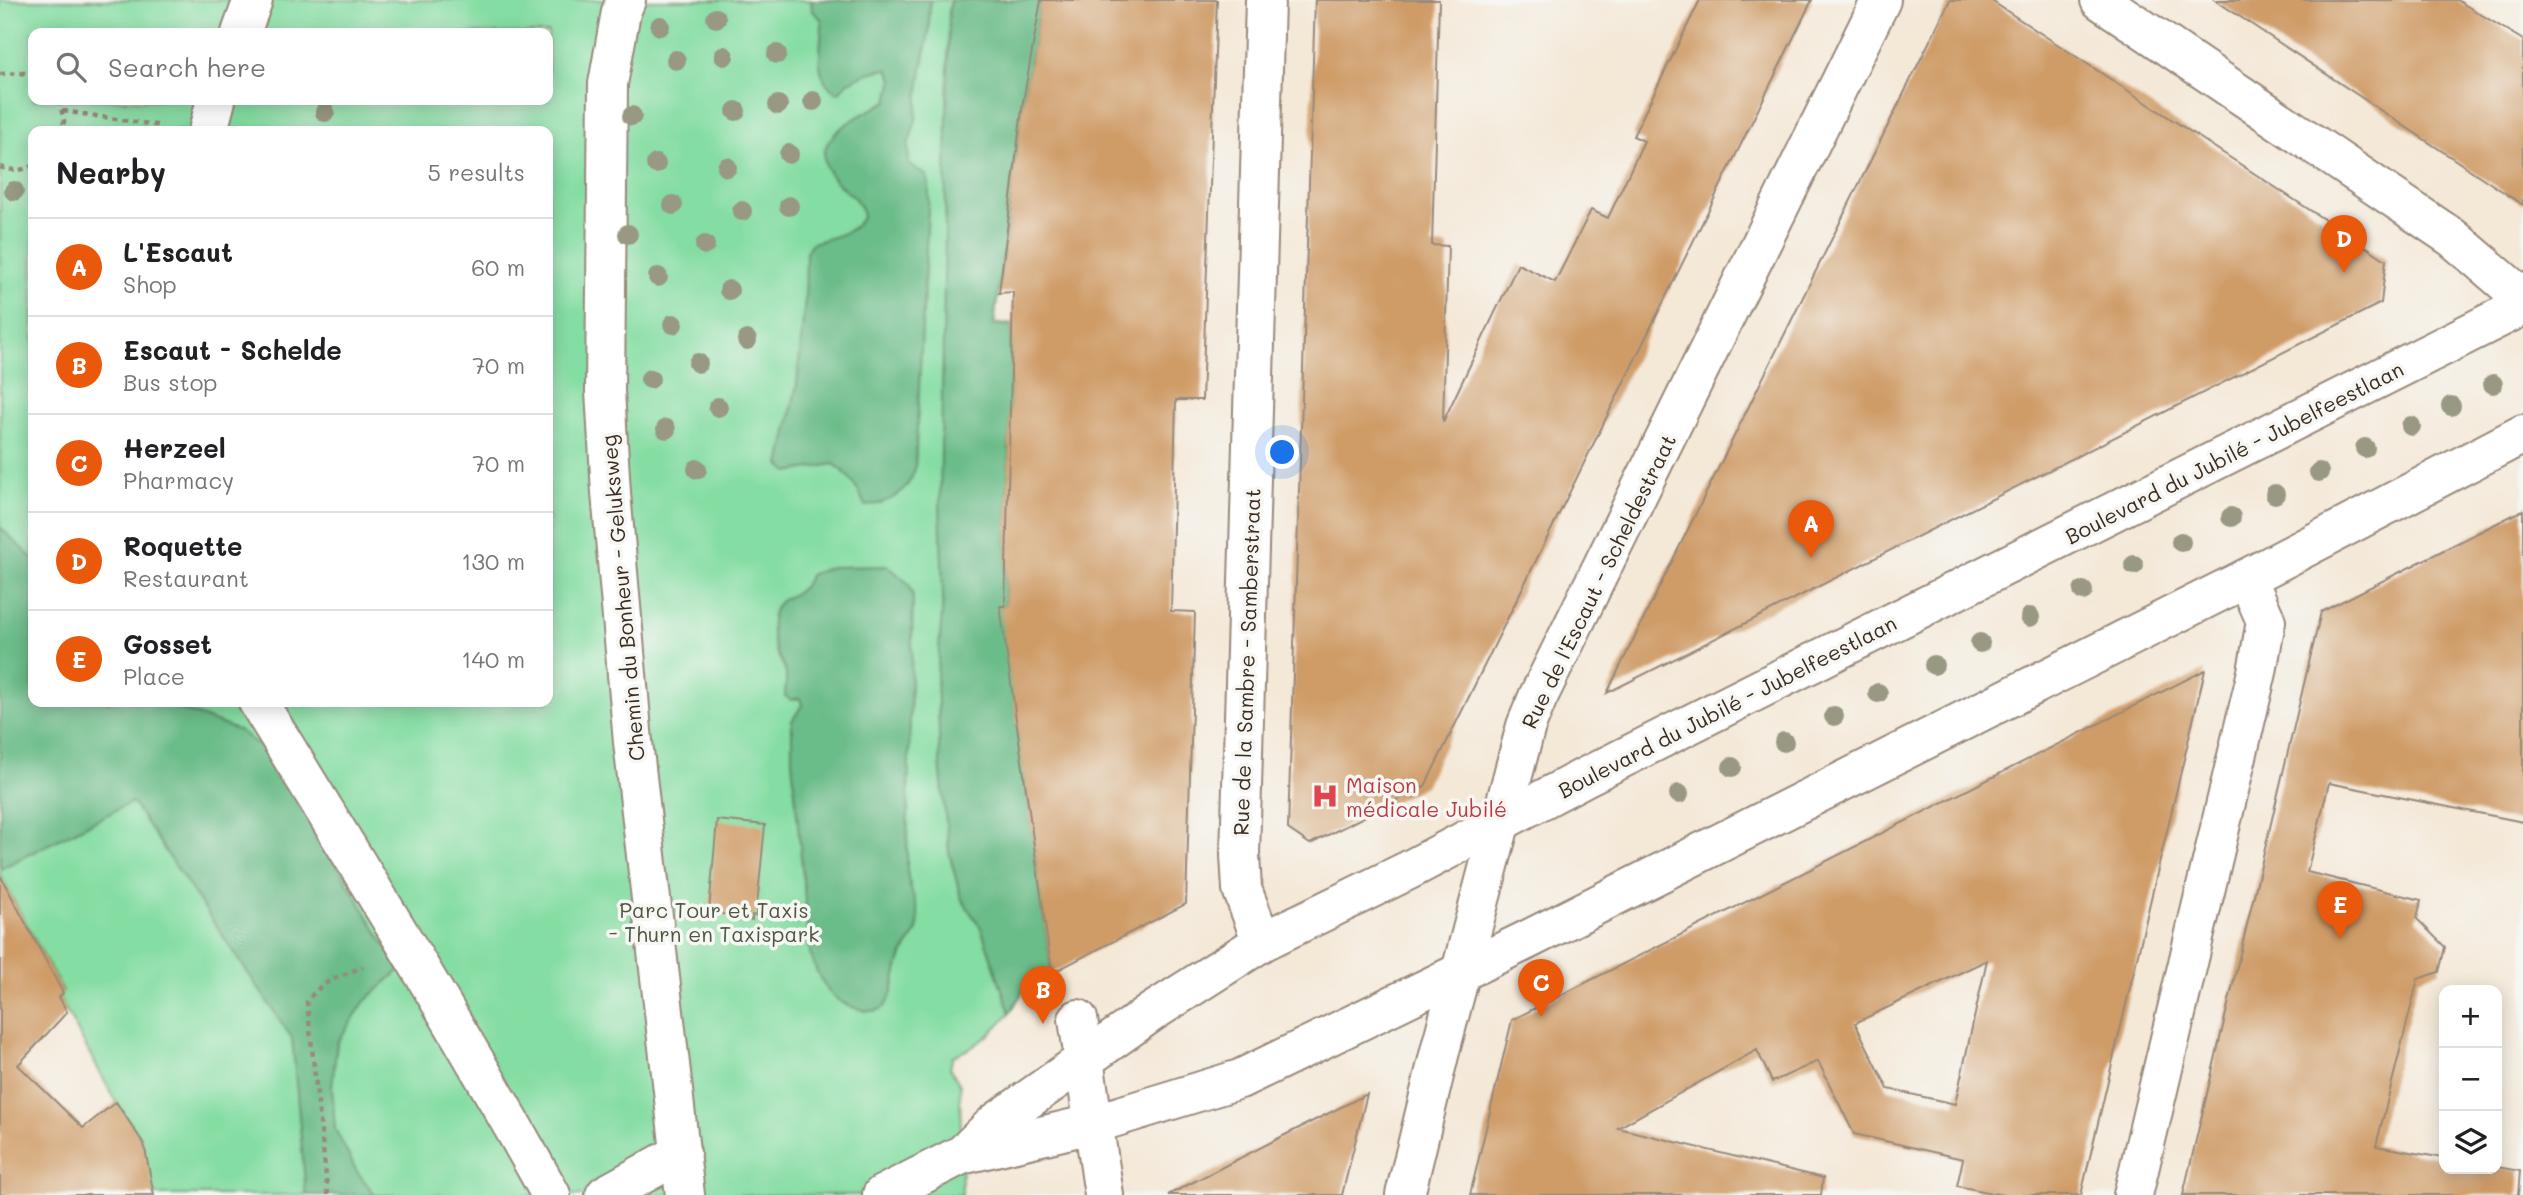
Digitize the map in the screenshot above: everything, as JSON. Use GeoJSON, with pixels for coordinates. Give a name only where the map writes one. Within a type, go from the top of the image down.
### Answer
{"type":"FeatureCollection","features":[{"type":"Feature","properties":{"kind":"street"},"geometry":{"type":"LineString","coordinates":[[243,28],[253,0]]}},
{"type":"Feature","properties":{"kind":"street","name":"Chemin du Bonheur - Geluksweg"},"geometry":{"type":"LineString","coordinates":[[626,0],[621,12],[608,84],[605,391],[611,493],[633,741],[685,1195]]}},
{"type":"Feature","properties":{"kind":"street","name":"Rue de la Sambre - Samberstraat"},"geometry":{"type":"LineString","coordinates":[[1262,942],[1242,889],[1240,855],[1265,0]]}},
{"type":"Feature","properties":{"kind":"street","name":"Rue de l'Escaut - Scheldestraat"},"geometry":{"type":"LineString","coordinates":[[1405,1195],[1526,726],[1881,0]]}},
{"type":"Feature","properties":{"kind":"street"},"geometry":{"type":"LineString","coordinates":[[2100,0],[2454,238],[2523,298]]}},
{"type":"Feature","properties":{"kind":"street"},"geometry":{"type":"LineString","coordinates":[[209,126],[215,105]]}},
{"type":"Feature","properties":{"kind":"street","name":"Boulevard du Jubilé - Jubelfeestlaan"},"geometry":{"type":"LineString","coordinates":[[961,1155],[995,1123],[1085,1059],[1152,1012],[1262,942],[2523,306]]}},
{"type":"Feature","properties":{"kind":"street","name":"Boulevard du Jubilé - Jubelfeestlaan"},"geometry":{"type":"LineString","coordinates":[[882,1195],[961,1155],[1094,1123],[1240,1079],[1461,972],[2247,578],[2523,434]]}},
{"type":"Feature","properties":{"kind":"street"},"geometry":{"type":"LineString","coordinates":[[2133,1195],[2257,672],[2266,621],[2247,578]]}},
{"type":"Feature","properties":{"kind":"street"},"geometry":{"type":"LineString","coordinates":[[261,707],[407,945],[551,1195]]}},
{"type":"Feature","properties":{"kind":"street"},"geometry":{"type":"LineString","coordinates":[[1078,1019],[1104,1195]]}},
{"type":"Feature","properties":{"kind":"street"},"geometry":{"type":"LineString","coordinates":[[605,1195],[681,1153]]}},
{"type":"Feature","properties":{"kind":"path"},"geometry":{"type":"LineString","coordinates":[[0,74],[28,74]]}},
{"type":"Feature","properties":{"kind":"path"},"geometry":{"type":"LineString","coordinates":[[60,105],[63,111],[62,126]]}},
{"type":"Feature","properties":{"kind":"path"},"geometry":{"type":"LineString","coordinates":[[63,111],[164,126]]}},
{"type":"Feature","properties":{"kind":"path"},"geometry":{"type":"LineString","coordinates":[[0,167],[8,170],[28,168]]}},
{"type":"Feature","properties":{"kind":"path"},"geometry":{"type":"LineString","coordinates":[[328,1195],[307,1002],[314,990],[326,983],[407,945]]}},
{"type":"Feature","properties":{"kind":"green space","name":"Parc Tour et Taxis - Thurn en Taxispark"},"geometry":{"type":"Polygon","coordinates":[[[0,0],[1041,0],[1023,102],[994,324],[1012,325],[1005,606],[1001,606],[1052,973],[1025,988],[1010,1013],[990,1034],[971,1048],[953,1056],[950,1068],[960,1085],[962,1195],[154,1195],[139,1137],[116,1102],[59,997],[63,992],[0,875],[0,0]]]}},
{"type":"Feature","properties":{"kind":"green space"},"geometry":{"type":"Polygon","coordinates":[[[811,0],[930,0],[929,31],[916,120],[908,145],[909,164],[927,176],[929,188],[915,469],[907,485],[896,496],[882,503],[865,506],[853,483],[834,464],[788,472],[780,465],[797,384],[805,299],[806,252],[811,244],[847,232],[863,216],[855,199],[834,179],[825,165],[824,152],[838,131],[888,101],[893,79],[888,69],[854,79],[837,93],[829,86],[823,78],[820,60],[822,20],[812,10],[811,0]]]}},
{"type":"Feature","properties":{"kind":"green space"},"geometry":{"type":"Polygon","coordinates":[[[951,0],[1041,0],[1023,102],[994,324],[1012,325],[1005,606],[1001,606],[1052,973],[1025,988],[1010,1013],[981,928],[961,898],[949,852],[940,763],[937,677],[943,597],[940,505],[951,0]]]}},
{"type":"Feature","properties":{"kind":"green space"},"geometry":{"type":"Polygon","coordinates":[[[0,527],[28,554],[28,707],[177,707],[240,731],[260,747],[279,768],[400,970],[365,1001],[337,1043],[332,1086],[335,1129],[356,1170],[375,1195],[306,1195],[292,1038],[132,802],[0,869],[0,527]]]}},
{"type":"Feature","properties":{"kind":"green space"},"geometry":{"type":"Polygon","coordinates":[[[888,566],[909,584],[913,596],[907,868],[918,918],[917,930],[901,958],[887,1003],[882,1009],[873,1011],[845,1004],[832,995],[818,975],[810,953],[792,761],[792,721],[802,705],[800,698],[791,700],[785,696],[786,674],[777,655],[772,623],[778,603],[802,588],[809,575],[831,567],[888,566]]]}},
{"type":"Feature","properties":{"kind":"building"},"geometry":{"type":"Polygon","coordinates":[[[1041,0],[1217,0],[1202,400],[1176,400],[1171,611],[1195,612],[1186,904],[1052,973],[1000,606],[1005,606],[1013,292],[999,293],[1023,102],[1041,0]]]}},
{"type":"Feature","properties":{"kind":"building"},"geometry":{"type":"Polygon","coordinates":[[[1315,0],[1439,0],[1432,245],[1448,246],[1443,422],[1518,264],[1555,282],[1591,210],[1608,218],[1644,141],[1633,136],[1700,0],[1812,0],[1425,786],[1310,844],[1288,829],[1315,0]]]}},
{"type":"Feature","properties":{"kind":"building"},"geometry":{"type":"Polygon","coordinates":[[[1950,0],[1990,0],[2386,260],[2381,303],[1607,693],[1950,0]]]}},
{"type":"Feature","properties":{"kind":"building"},"geometry":{"type":"Polygon","coordinates":[[[2215,0],[2457,0],[2523,40],[2523,205],[2215,0]]]}},
{"type":"Feature","properties":{"kind":"building"},"geometry":{"type":"Polygon","coordinates":[[[2523,510],[2523,822],[2329,783],[2307,872],[2421,900],[2417,919],[2445,947],[2439,972],[2418,979],[2376,1146],[2439,1157],[2439,1174],[2502,1174],[2502,1168],[2520,1171],[2518,1195],[2183,1195],[2321,612],[2523,510]]]}},
{"type":"Feature","properties":{"kind":"building"},"geometry":{"type":"Polygon","coordinates":[[[2205,670],[2081,1195],[2003,1195],[1957,1186],[1963,1159],[1854,1134],[1818,1061],[1772,1082],[1757,1050],[1618,1128],[1823,1178],[1821,1195],[1470,1195],[1512,1020],[2205,670]],[[1987,960],[1855,1023],[1888,1089],[1955,1104],[1987,960]]]}},
{"type":"Feature","properties":{"kind":"building"},"geometry":{"type":"Polygon","coordinates":[[[717,820],[765,825],[756,916],[752,915],[752,920],[709,911],[717,820]]]}},
{"type":"Feature","properties":{"kind":"building"},"geometry":{"type":"Polygon","coordinates":[[[0,875],[63,993],[59,997],[67,1012],[18,1065],[83,1128],[116,1102],[144,1144],[154,1195],[0,1195],[0,875]]]}},
{"type":"Feature","properties":{"kind":"building"},"geometry":{"type":"Polygon","coordinates":[[[1367,1094],[1342,1195],[1168,1195],[1283,1136],[1367,1094]]]}},
{"type":"Feature","properties":{"kind":"place","name":"Roquette"},"geometry":{"type":"Point","coordinates":[2344,273]}},
{"type":"Feature","properties":{"kind":"place","name":"L'Escaut"},"geometry":{"type":"Point","coordinates":[1811,558]}},
{"type":"Feature","properties":{"kind":"place","name":"Maison médicale Jubilé"},"geometry":{"type":"Point","coordinates":[1325,796]}},
{"type":"Feature","properties":{"kind":"place","name":"Gosset"},"geometry":{"type":"Point","coordinates":[2340,939]}},
{"type":"Feature","properties":{"kind":"place","name":"Herzeel"},"geometry":{"type":"Point","coordinates":[1541,1017]}},
{"type":"Feature","properties":{"kind":"place","name":"Escaut - Schelde"},"geometry":{"type":"Point","coordinates":[1043,1024]}}]}
